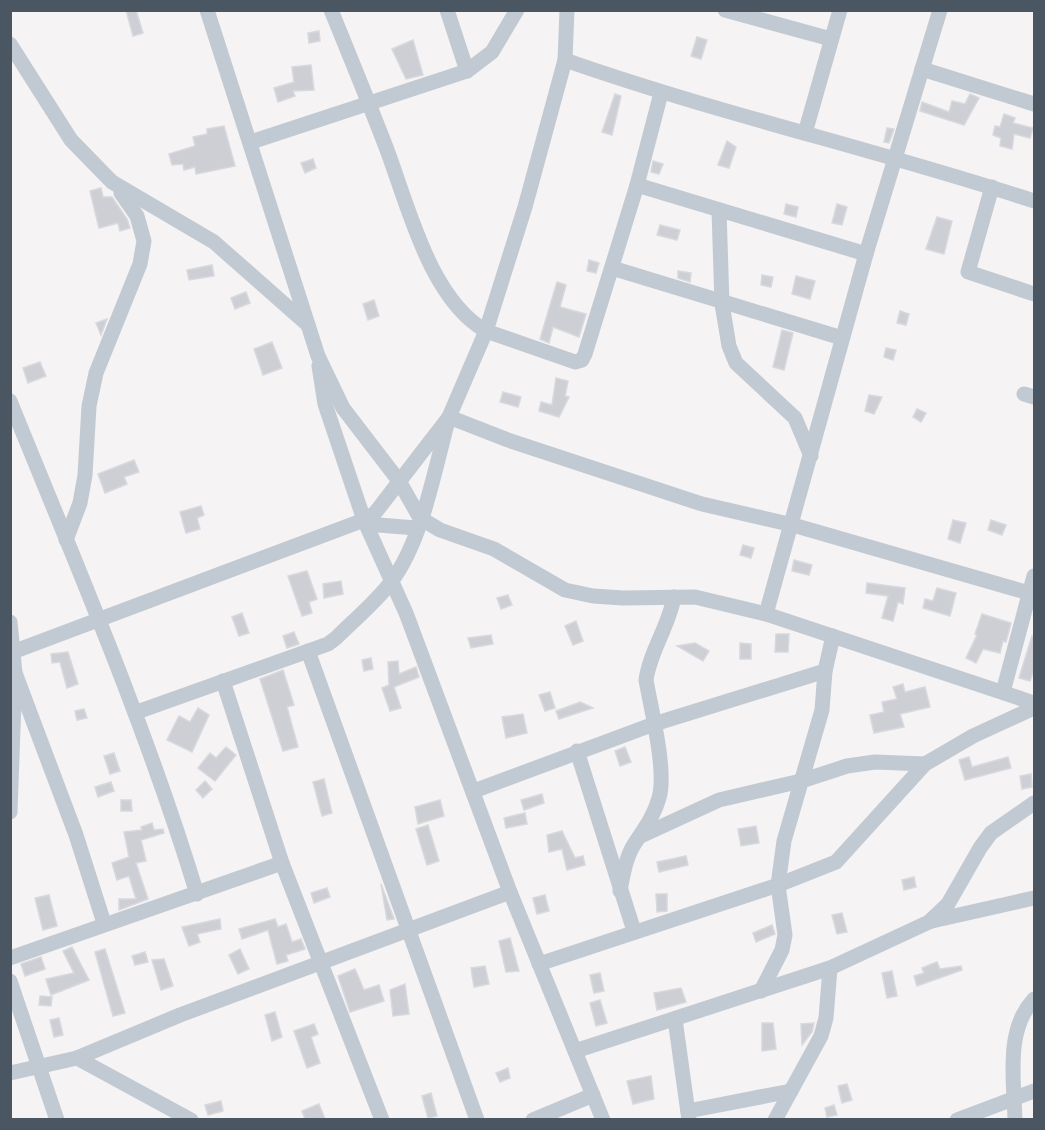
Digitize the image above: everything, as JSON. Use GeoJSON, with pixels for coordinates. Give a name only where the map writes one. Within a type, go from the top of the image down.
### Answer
{"type":"FeatureCollection","features":[{"type":"Feature","properties":{"kind":"street"},"geometry":{"type":"LineString","coordinates":[[207,10],[318,356],[343,408],[399,481],[418,523]]}},
{"type":"Feature","properties":{"kind":"street"},"geometry":{"type":"LineString","coordinates":[[331,10],[430,261],[462,312],[472,323],[486,331],[575,362],[582,360],[612,268],[661,93]]}},
{"type":"Feature","properties":{"kind":"street"},"geometry":{"type":"LineString","coordinates":[[447,10],[467,71]]}},
{"type":"Feature","properties":{"kind":"street"},"geometry":{"type":"LineString","coordinates":[[251,142],[467,71],[492,52],[516,10]]}},
{"type":"Feature","properties":{"kind":"street"},"geometry":{"type":"LineString","coordinates":[[137,712],[328,644],[391,581],[418,523],[449,417],[486,331],[525,207],[565,60],[567,10]]}},
{"type":"Feature","properties":{"kind":"street"},"geometry":{"type":"LineString","coordinates":[[726,10],[831,39]]}},
{"type":"Feature","properties":{"kind":"street"},"geometry":{"type":"LineString","coordinates":[[805,133],[840,10]]}},
{"type":"Feature","properties":{"kind":"street"},"geometry":{"type":"LineString","coordinates":[[766,614],[793,525],[866,254],[940,10]]}},
{"type":"Feature","properties":{"kind":"street"},"geometry":{"type":"LineString","coordinates":[[10,44],[71,140],[112,182],[137,216],[144,242],[131,292],[96,374],[89,406],[85,475],[80,503],[66,540]]}},
{"type":"Feature","properties":{"kind":"street"},"geometry":{"type":"LineString","coordinates":[[565,60],[661,93],[895,158],[1035,201]]}},
{"type":"Feature","properties":{"kind":"street"},"geometry":{"type":"LineString","coordinates":[[922,69],[1035,104]]}},
{"type":"Feature","properties":{"kind":"street"},"geometry":{"type":"LineString","coordinates":[[112,182],[214,242],[308,325]]}},
{"type":"Feature","properties":{"kind":"street"},"geometry":{"type":"LineString","coordinates":[[637,185],[866,254]]}},
{"type":"Feature","properties":{"kind":"street"},"geometry":{"type":"LineString","coordinates":[[992,187],[968,272],[1035,294]]}},
{"type":"Feature","properties":{"kind":"street"},"geometry":{"type":"LineString","coordinates":[[719,210],[722,304],[729,346],[736,363],[795,418],[812,456]]}},
{"type":"Feature","properties":{"kind":"street"},"geometry":{"type":"LineString","coordinates":[[612,268],[722,304],[842,339]]}},
{"type":"Feature","properties":{"kind":"street"},"geometry":{"type":"LineString","coordinates":[[318,356],[325,404],[365,522],[391,581],[474,791],[510,892],[603,1119]]}},
{"type":"Feature","properties":{"kind":"street"},"geometry":{"type":"LineString","coordinates":[[10,401],[137,712],[171,809],[197,894]]}},
{"type":"Feature","properties":{"kind":"street"},"geometry":{"type":"LineString","coordinates":[[365,522],[375,513],[449,417]]}},
{"type":"Feature","properties":{"kind":"street"},"geometry":{"type":"LineString","coordinates":[[449,417],[508,440],[702,504],[793,525],[1029,593]]}},
{"type":"Feature","properties":{"kind":"street"},"geometry":{"type":"LineString","coordinates":[[12,652],[365,522],[418,523],[494,549],[565,590],[593,596],[694,597],[766,614],[1035,703]]}},
{"type":"Feature","properties":{"kind":"street"},"geometry":{"type":"LineString","coordinates":[[1003,692],[1035,576]]}},
{"type":"Feature","properties":{"kind":"street"},"geometry":{"type":"LineString","coordinates":[[643,835],[660,796],[662,779],[646,680],[648,667],[667,625],[674,597]]}},
{"type":"Feature","properties":{"kind":"street"},"geometry":{"type":"LineString","coordinates":[[10,622],[15,673],[10,812]]}},
{"type":"Feature","properties":{"kind":"street"},"geometry":{"type":"LineString","coordinates":[[761,991],[782,950],[785,934],[778,885],[784,841],[822,710],[825,671],[833,636]]}},
{"type":"Feature","properties":{"kind":"street"},"geometry":{"type":"LineString","coordinates":[[308,651],[477,1119]]}},
{"type":"Feature","properties":{"kind":"street"},"geometry":{"type":"LineString","coordinates":[[474,791],[654,724],[825,671]]}},
{"type":"Feature","properties":{"kind":"street"},"geometry":{"type":"LineString","coordinates":[[15,673],[76,835],[104,923]]}},
{"type":"Feature","properties":{"kind":"street"},"geometry":{"type":"LineString","coordinates":[[223,681],[282,863],[382,1119]]}},
{"type":"Feature","properties":{"kind":"street"},"geometry":{"type":"LineString","coordinates":[[539,964],[778,885],[836,862],[925,764],[973,736],[1035,708]]}},
{"type":"Feature","properties":{"kind":"street"},"geometry":{"type":"LineString","coordinates":[[577,751],[634,932]]}},
{"type":"Feature","properties":{"kind":"street"},"geometry":{"type":"LineString","coordinates":[[620,891],[630,855],[636,842],[643,835],[719,800],[801,781],[847,766],[874,762],[925,764]]}},
{"type":"Feature","properties":{"kind":"street"},"geometry":{"type":"LineString","coordinates":[[929,922],[948,904],[991,833],[1035,803]]}},
{"type":"Feature","properties":{"kind":"street"},"geometry":{"type":"LineString","coordinates":[[10,958],[104,923],[197,894],[282,863]]}},
{"type":"Feature","properties":{"kind":"street"},"geometry":{"type":"LineString","coordinates":[[10,1073],[77,1058],[180,1015],[510,892]]}},
{"type":"Feature","properties":{"kind":"street"},"geometry":{"type":"LineString","coordinates":[[575,1051],[830,968],[929,922],[1035,898]]}},
{"type":"Feature","properties":{"kind":"street"},"geometry":{"type":"LineString","coordinates":[[775,1119],[821,1036],[826,1018],[830,968]]}},
{"type":"Feature","properties":{"kind":"street"},"geometry":{"type":"LineString","coordinates":[[10,981],[57,1119]]}},
{"type":"Feature","properties":{"kind":"street"},"geometry":{"type":"LineString","coordinates":[[1015,1119],[1013,1056],[1024,1011],[1035,999]]}},
{"type":"Feature","properties":{"kind":"street"},"geometry":{"type":"LineString","coordinates":[[675,1019],[689,1115],[791,1091]]}},
{"type":"Feature","properties":{"kind":"street"},"geometry":{"type":"LineString","coordinates":[[77,1058],[191,1119]]}},
{"type":"Feature","properties":{"kind":"street"},"geometry":{"type":"LineString","coordinates":[[957,1119],[1035,1091]]}},
{"type":"Feature","properties":{"kind":"street"},"geometry":{"type":"LineString","coordinates":[[533,1119],[593,1095]]}},
{"type":"Feature","properties":{"kind":"building"},"geometry":{"type":"Polygon","coordinates":[[[126,10],[136,10],[143,33],[133,36],[126,10]]]}},
{"type":"Feature","properties":{"kind":"building"},"geometry":{"type":"Polygon","coordinates":[[[319,31],[320,41],[309,43],[308,33],[319,31]]]}},
{"type":"Feature","properties":{"kind":"building"},"geometry":{"type":"Polygon","coordinates":[[[697,37],[707,40],[701,59],[691,56],[697,37]]]}},
{"type":"Feature","properties":{"kind":"building"},"geometry":{"type":"Polygon","coordinates":[[[413,40],[423,75],[406,79],[392,49],[413,40]]]}},
{"type":"Feature","properties":{"kind":"building"},"geometry":{"type":"Polygon","coordinates":[[[311,65],[314,90],[293,91],[295,96],[278,102],[274,88],[294,82],[292,67],[311,65]]]}},
{"type":"Feature","properties":{"kind":"building"},"geometry":{"type":"Polygon","coordinates":[[[615,94],[621,96],[612,135],[602,132],[615,94]]]}},
{"type":"Feature","properties":{"kind":"building"},"geometry":{"type":"Polygon","coordinates":[[[970,94],[979,98],[964,125],[920,111],[922,102],[949,112],[952,101],[965,104],[970,94]]]}},
{"type":"Feature","properties":{"kind":"building"},"geometry":{"type":"Polygon","coordinates":[[[1004,114],[1015,118],[1013,123],[1033,128],[1030,138],[1014,134],[1012,149],[1000,146],[1001,138],[993,135],[995,126],[1000,127],[1004,114]]]}},
{"type":"Feature","properties":{"kind":"building"},"geometry":{"type":"Polygon","coordinates":[[[224,126],[235,166],[196,174],[195,167],[184,170],[183,164],[172,165],[169,154],[195,146],[193,137],[207,134],[207,129],[224,126]]]}},
{"type":"Feature","properties":{"kind":"building"},"geometry":{"type":"Polygon","coordinates":[[[887,128],[894,129],[889,143],[884,142],[887,128]]]}},
{"type":"Feature","properties":{"kind":"building"},"geometry":{"type":"Polygon","coordinates":[[[727,141],[736,147],[729,168],[718,165],[727,141]]]}},
{"type":"Feature","properties":{"kind":"building"},"geometry":{"type":"Polygon","coordinates":[[[313,159],[316,168],[305,173],[301,163],[313,159]]]}},
{"type":"Feature","properties":{"kind":"building"},"geometry":{"type":"Polygon","coordinates":[[[653,161],[663,164],[659,174],[651,172],[653,161]]]}},
{"type":"Feature","properties":{"kind":"building"},"geometry":{"type":"Polygon","coordinates":[[[101,188],[103,197],[112,197],[127,219],[130,228],[120,231],[118,223],[99,228],[90,191],[101,188]]]}},
{"type":"Feature","properties":{"kind":"building"},"geometry":{"type":"Polygon","coordinates":[[[786,204],[798,207],[796,217],[784,214],[786,204]]]}},
{"type":"Feature","properties":{"kind":"building"},"geometry":{"type":"Polygon","coordinates":[[[837,204],[847,207],[842,225],[832,223],[837,204]]]}},
{"type":"Feature","properties":{"kind":"building"},"geometry":{"type":"Polygon","coordinates":[[[937,217],[952,221],[944,254],[926,249],[937,217]]]}},
{"type":"Feature","properties":{"kind":"building"},"geometry":{"type":"Polygon","coordinates":[[[660,225],[680,230],[677,240],[657,235],[660,225]]]}},
{"type":"Feature","properties":{"kind":"building"},"geometry":{"type":"Polygon","coordinates":[[[589,260],[599,263],[596,273],[587,271],[589,260]]]}},
{"type":"Feature","properties":{"kind":"building"},"geometry":{"type":"Polygon","coordinates":[[[212,265],[214,276],[189,280],[187,270],[212,265]]]}},
{"type":"Feature","properties":{"kind":"building"},"geometry":{"type":"Polygon","coordinates":[[[678,271],[691,273],[690,282],[678,278],[678,271]]]}},
{"type":"Feature","properties":{"kind":"building"},"geometry":{"type":"Polygon","coordinates":[[[762,275],[773,277],[771,287],[761,285],[762,275]]]}},
{"type":"Feature","properties":{"kind":"building"},"geometry":{"type":"Polygon","coordinates":[[[796,276],[815,281],[810,299],[792,294],[796,276]]]}},
{"type":"Feature","properties":{"kind":"building"},"geometry":{"type":"Polygon","coordinates":[[[557,282],[566,285],[560,307],[586,314],[579,337],[553,327],[549,343],[540,339],[557,282]]]}},
{"type":"Feature","properties":{"kind":"building"},"geometry":{"type":"Polygon","coordinates":[[[246,292],[250,303],[235,309],[231,298],[246,292]]]}},
{"type":"Feature","properties":{"kind":"building"},"geometry":{"type":"Polygon","coordinates":[[[374,300],[379,316],[368,320],[363,304],[374,300]]]}},
{"type":"Feature","properties":{"kind":"building"},"geometry":{"type":"Polygon","coordinates":[[[900,311],[909,314],[906,325],[897,323],[900,311]]]}},
{"type":"Feature","properties":{"kind":"building"},"geometry":{"type":"Polygon","coordinates":[[[107,319],[101,335],[96,323],[107,319]]]}},
{"type":"Feature","properties":{"kind":"building"},"geometry":{"type":"Polygon","coordinates":[[[782,330],[793,333],[784,370],[773,367],[782,330]]]}},
{"type":"Feature","properties":{"kind":"building"},"geometry":{"type":"Polygon","coordinates":[[[272,342],[282,368],[263,375],[254,349],[272,342]]]}},
{"type":"Feature","properties":{"kind":"building"},"geometry":{"type":"Polygon","coordinates":[[[886,348],[896,350],[893,360],[884,357],[886,348]]]}},
{"type":"Feature","properties":{"kind":"building"},"geometry":{"type":"Polygon","coordinates":[[[40,362],[46,376],[28,383],[23,368],[40,362]]]}},
{"type":"Feature","properties":{"kind":"building"},"geometry":{"type":"Polygon","coordinates":[[[556,378],[568,381],[565,396],[569,397],[559,417],[539,411],[541,402],[552,405],[556,378]]]}},
{"type":"Feature","properties":{"kind":"building"},"geometry":{"type":"Polygon","coordinates":[[[503,392],[521,397],[518,407],[500,402],[503,392]]]}},
{"type":"Feature","properties":{"kind":"building"},"geometry":{"type":"Polygon","coordinates":[[[869,395],[882,397],[874,414],[865,411],[869,395]]]}},
{"type":"Feature","properties":{"kind":"building"},"geometry":{"type":"Polygon","coordinates":[[[917,409],[926,413],[921,422],[913,417],[917,409]]]}},
{"type":"Feature","properties":{"kind":"building"},"geometry":{"type":"Polygon","coordinates":[[[134,460],[139,472],[124,477],[127,484],[105,493],[98,474],[134,460]]]}},
{"type":"Feature","properties":{"kind":"building"},"geometry":{"type":"Polygon","coordinates":[[[201,506],[204,515],[197,518],[200,529],[186,533],[180,512],[201,506]]]}},
{"type":"Feature","properties":{"kind":"building"},"geometry":{"type":"Polygon","coordinates":[[[953,520],[966,523],[960,543],[948,539],[953,520]]]}},
{"type":"Feature","properties":{"kind":"building"},"geometry":{"type":"Polygon","coordinates":[[[991,520],[1006,525],[1002,535],[988,530],[991,520]]]}},
{"type":"Feature","properties":{"kind":"building"},"geometry":{"type":"Polygon","coordinates":[[[743,545],[754,548],[751,558],[740,555],[743,545]]]}},
{"type":"Feature","properties":{"kind":"building"},"geometry":{"type":"Polygon","coordinates":[[[794,560],[812,565],[809,575],[792,571],[794,560]]]}},
{"type":"Feature","properties":{"kind":"building"},"geometry":{"type":"Polygon","coordinates":[[[307,571],[317,599],[309,602],[312,613],[302,616],[288,576],[307,571]]]}},
{"type":"Feature","properties":{"kind":"building"},"geometry":{"type":"Polygon","coordinates":[[[341,581],[343,594],[324,598],[323,584],[341,581]]]}},
{"type":"Feature","properties":{"kind":"building"},"geometry":{"type":"Polygon","coordinates":[[[867,583],[905,588],[903,604],[898,602],[893,621],[882,618],[888,596],[866,593],[867,583]]]}},
{"type":"Feature","properties":{"kind":"building"},"geometry":{"type":"Polygon","coordinates":[[[937,588],[956,593],[950,616],[923,608],[925,599],[933,601],[937,588]]]}},
{"type":"Feature","properties":{"kind":"building"},"geometry":{"type":"Polygon","coordinates":[[[508,595],[512,605],[501,609],[497,598],[508,595]]]}},
{"type":"Feature","properties":{"kind":"building"},"geometry":{"type":"Polygon","coordinates":[[[242,613],[249,633],[239,636],[232,617],[242,613]]]}},
{"type":"Feature","properties":{"kind":"building"},"geometry":{"type":"Polygon","coordinates":[[[982,614],[1011,623],[1006,642],[1003,641],[1000,653],[983,649],[976,663],[966,658],[977,635],[975,634],[982,614]]]}},
{"type":"Feature","properties":{"kind":"building"},"geometry":{"type":"Polygon","coordinates":[[[576,621],[583,641],[573,645],[565,626],[576,621]]]}},
{"type":"Feature","properties":{"kind":"building"},"geometry":{"type":"Polygon","coordinates":[[[294,632],[299,644],[287,648],[283,636],[294,632]]]}},
{"type":"Feature","properties":{"kind":"building"},"geometry":{"type":"Polygon","coordinates":[[[776,634],[789,634],[788,652],[775,652],[776,634]]]}},
{"type":"Feature","properties":{"kind":"building"},"geometry":{"type":"Polygon","coordinates":[[[491,635],[493,644],[471,648],[468,638],[491,635]]]}},
{"type":"Feature","properties":{"kind":"building"},"geometry":{"type":"Polygon","coordinates":[[[1032,636],[1035,637],[1035,667],[1030,681],[1019,678],[1032,636]]]}},
{"type":"Feature","properties":{"kind":"building"},"geometry":{"type":"Polygon","coordinates":[[[695,643],[709,651],[703,661],[677,646],[695,643]]]}},
{"type":"Feature","properties":{"kind":"building"},"geometry":{"type":"Polygon","coordinates":[[[740,643],[751,644],[751,659],[740,659],[740,643]]]}},
{"type":"Feature","properties":{"kind":"building"},"geometry":{"type":"Polygon","coordinates":[[[68,652],[78,684],[67,688],[60,662],[52,663],[51,654],[68,652]]]}},
{"type":"Feature","properties":{"kind":"building"},"geometry":{"type":"Polygon","coordinates":[[[371,658],[373,669],[364,671],[362,660],[371,658]]]}},
{"type":"Feature","properties":{"kind":"building"},"geometry":{"type":"Polygon","coordinates":[[[398,661],[399,674],[416,667],[419,677],[394,687],[401,708],[390,711],[382,688],[389,685],[388,662],[398,661]]]}},
{"type":"Feature","properties":{"kind":"building"},"geometry":{"type":"Polygon","coordinates":[[[283,670],[294,705],[287,707],[298,747],[283,751],[260,679],[283,670]]]}},
{"type":"Feature","properties":{"kind":"building"},"geometry":{"type":"Polygon","coordinates":[[[903,684],[905,692],[925,687],[930,707],[900,714],[904,727],[874,733],[870,715],[884,712],[882,702],[897,699],[893,687],[903,684]]]}},
{"type":"Feature","properties":{"kind":"building"},"geometry":{"type":"Polygon","coordinates":[[[550,692],[555,708],[545,711],[539,695],[550,692]]]}},
{"type":"Feature","properties":{"kind":"building"},"geometry":{"type":"Polygon","coordinates":[[[580,702],[593,708],[559,719],[556,711],[580,702]]]}},
{"type":"Feature","properties":{"kind":"building"},"geometry":{"type":"Polygon","coordinates":[[[198,708],[209,715],[192,752],[167,740],[179,716],[190,722],[198,708]]]}},
{"type":"Feature","properties":{"kind":"building"},"geometry":{"type":"Polygon","coordinates":[[[84,709],[87,718],[77,720],[75,711],[84,709]]]}},
{"type":"Feature","properties":{"kind":"building"},"geometry":{"type":"Polygon","coordinates":[[[523,714],[527,733],[506,738],[502,717],[523,714]]]}},
{"type":"Feature","properties":{"kind":"building"},"geometry":{"type":"Polygon","coordinates":[[[226,747],[236,755],[215,781],[198,768],[210,753],[216,758],[226,747]]]}},
{"type":"Feature","properties":{"kind":"building"},"geometry":{"type":"Polygon","coordinates":[[[625,747],[631,762],[620,766],[615,751],[625,747]]]}},
{"type":"Feature","properties":{"kind":"building"},"geometry":{"type":"Polygon","coordinates":[[[114,753],[120,771],[110,774],[104,756],[114,753]]]}},
{"type":"Feature","properties":{"kind":"building"},"geometry":{"type":"Polygon","coordinates":[[[969,757],[972,767],[1008,757],[1011,768],[965,780],[959,760],[969,757]]]}},
{"type":"Feature","properties":{"kind":"building"},"geometry":{"type":"Polygon","coordinates":[[[1031,774],[1032,787],[1022,789],[1020,776],[1031,774]]]}},
{"type":"Feature","properties":{"kind":"building"},"geometry":{"type":"Polygon","coordinates":[[[324,779],[332,813],[322,816],[313,782],[324,779]]]}},
{"type":"Feature","properties":{"kind":"building"},"geometry":{"type":"Polygon","coordinates":[[[205,781],[212,789],[203,798],[196,790],[205,781]]]}},
{"type":"Feature","properties":{"kind":"building"},"geometry":{"type":"Polygon","coordinates":[[[111,782],[114,791],[98,797],[95,787],[111,782]]]}},
{"type":"Feature","properties":{"kind":"building"},"geometry":{"type":"Polygon","coordinates":[[[542,794],[544,803],[524,810],[521,800],[542,794]]]}},
{"type":"Feature","properties":{"kind":"building"},"geometry":{"type":"Polygon","coordinates":[[[121,800],[131,800],[132,811],[121,811],[121,800]]]}},
{"type":"Feature","properties":{"kind":"building"},"geometry":{"type":"Polygon","coordinates":[[[440,800],[444,816],[418,824],[415,807],[440,800]]]}},
{"type":"Feature","properties":{"kind":"building"},"geometry":{"type":"Polygon","coordinates":[[[525,813],[527,824],[506,828],[504,818],[525,813]]]}},
{"type":"Feature","properties":{"kind":"building"},"geometry":{"type":"Polygon","coordinates":[[[152,823],[154,830],[163,829],[164,833],[141,840],[146,861],[136,863],[148,899],[119,910],[119,899],[136,899],[129,876],[117,880],[112,863],[129,857],[124,832],[142,830],[141,827],[152,823]]]}},
{"type":"Feature","properties":{"kind":"building"},"geometry":{"type":"Polygon","coordinates":[[[428,825],[439,861],[427,865],[416,829],[428,825]]]}},
{"type":"Feature","properties":{"kind":"building"},"geometry":{"type":"Polygon","coordinates":[[[756,826],[759,843],[741,846],[738,829],[756,826]]]}},
{"type":"Feature","properties":{"kind":"building"},"geometry":{"type":"Polygon","coordinates":[[[562,831],[575,858],[583,856],[585,865],[567,870],[562,849],[549,852],[547,835],[562,831]]]}},
{"type":"Feature","properties":{"kind":"building"},"geometry":{"type":"Polygon","coordinates":[[[686,856],[688,865],[659,872],[657,862],[686,856]]]}},
{"type":"Feature","properties":{"kind":"building"},"geometry":{"type":"Polygon","coordinates":[[[914,877],[916,887],[904,890],[902,880],[914,877]]]}},
{"type":"Feature","properties":{"kind":"building"},"geometry":{"type":"Polygon","coordinates":[[[381,884],[394,919],[387,920],[381,884]]]}},
{"type":"Feature","properties":{"kind":"building"},"geometry":{"type":"Polygon","coordinates":[[[327,888],[330,897],[314,903],[311,893],[327,888]]]}},
{"type":"Feature","properties":{"kind":"building"},"geometry":{"type":"Polygon","coordinates":[[[656,894],[667,894],[667,911],[657,912],[656,894]]]}},
{"type":"Feature","properties":{"kind":"building"},"geometry":{"type":"Polygon","coordinates":[[[49,895],[57,926],[43,930],[35,898],[49,895]]]}},
{"type":"Feature","properties":{"kind":"building"},"geometry":{"type":"Polygon","coordinates":[[[545,895],[549,911],[537,914],[533,898],[545,895]]]}},
{"type":"Feature","properties":{"kind":"building"},"geometry":{"type":"Polygon","coordinates":[[[842,913],[847,932],[837,934],[832,915],[842,913]]]}},
{"type":"Feature","properties":{"kind":"building"},"geometry":{"type":"Polygon","coordinates":[[[220,919],[221,929],[197,934],[200,942],[189,946],[182,927],[220,919]]]}},
{"type":"Feature","properties":{"kind":"building"},"geometry":{"type":"Polygon","coordinates":[[[275,919],[278,927],[286,924],[292,942],[301,939],[305,949],[286,955],[288,961],[277,964],[268,930],[242,939],[239,929],[275,919]]]}},
{"type":"Feature","properties":{"kind":"building"},"geometry":{"type":"Polygon","coordinates":[[[772,925],[775,934],[756,942],[753,933],[772,925]]]}},
{"type":"Feature","properties":{"kind":"building"},"geometry":{"type":"Polygon","coordinates":[[[510,938],[519,971],[506,972],[499,941],[510,938]]]}},
{"type":"Feature","properties":{"kind":"building"},"geometry":{"type":"Polygon","coordinates":[[[72,947],[89,980],[51,995],[46,979],[74,973],[63,951],[72,947]]]}},
{"type":"Feature","properties":{"kind":"building"},"geometry":{"type":"Polygon","coordinates":[[[105,949],[125,1013],[113,1016],[95,952],[105,949]]]}},
{"type":"Feature","properties":{"kind":"building"},"geometry":{"type":"Polygon","coordinates":[[[240,949],[249,969],[238,974],[229,955],[240,949]]]}},
{"type":"Feature","properties":{"kind":"building"},"geometry":{"type":"Polygon","coordinates":[[[145,952],[148,962],[135,965],[132,956],[145,952]]]}},
{"type":"Feature","properties":{"kind":"building"},"geometry":{"type":"Polygon","coordinates":[[[41,957],[45,969],[25,976],[21,964],[41,957]]]}},
{"type":"Feature","properties":{"kind":"building"},"geometry":{"type":"Polygon","coordinates":[[[164,959],[173,986],[161,990],[152,960],[164,959]]]}},
{"type":"Feature","properties":{"kind":"building"},"geometry":{"type":"Polygon","coordinates":[[[937,962],[940,969],[961,966],[962,970],[917,986],[914,976],[924,973],[922,968],[937,962]]]}},
{"type":"Feature","properties":{"kind":"building"},"geometry":{"type":"Polygon","coordinates":[[[485,966],[489,984],[474,987],[471,968],[485,966]]]}},
{"type":"Feature","properties":{"kind":"building"},"geometry":{"type":"Polygon","coordinates":[[[355,969],[364,990],[379,985],[384,1001],[350,1012],[338,976],[355,969]]]}},
{"type":"Feature","properties":{"kind":"building"},"geometry":{"type":"Polygon","coordinates":[[[892,971],[897,996],[887,998],[882,973],[892,971]]]}},
{"type":"Feature","properties":{"kind":"building"},"geometry":{"type":"Polygon","coordinates":[[[600,973],[604,991],[594,993],[590,975],[600,973]]]}},
{"type":"Feature","properties":{"kind":"building"},"geometry":{"type":"Polygon","coordinates":[[[405,984],[409,1014],[393,1016],[390,990],[405,984]]]}},
{"type":"Feature","properties":{"kind":"building"},"geometry":{"type":"Polygon","coordinates":[[[681,988],[686,1002],[657,1010],[654,993],[681,988]]]}},
{"type":"Feature","properties":{"kind":"building"},"geometry":{"type":"Polygon","coordinates":[[[40,996],[52,997],[51,1006],[39,1005],[40,996]]]}},
{"type":"Feature","properties":{"kind":"building"},"geometry":{"type":"Polygon","coordinates":[[[600,1000],[607,1023],[596,1026],[590,1003],[600,1000]]]}},
{"type":"Feature","properties":{"kind":"building"},"geometry":{"type":"Polygon","coordinates":[[[275,1012],[282,1037],[272,1041],[265,1015],[275,1012]]]}},
{"type":"Feature","properties":{"kind":"building"},"geometry":{"type":"Polygon","coordinates":[[[59,1018],[63,1035],[54,1037],[50,1020],[59,1018]]]}},
{"type":"Feature","properties":{"kind":"building"},"geometry":{"type":"Polygon","coordinates":[[[762,1023],[773,1023],[776,1049],[762,1051],[762,1023]]]}},
{"type":"Feature","properties":{"kind":"building"},"geometry":{"type":"Polygon","coordinates":[[[814,1023],[812,1032],[802,1045],[801,1024],[814,1023]]]}},
{"type":"Feature","properties":{"kind":"building"},"geometry":{"type":"Polygon","coordinates":[[[314,1024],[318,1034],[311,1037],[320,1063],[307,1068],[294,1031],[314,1024]]]}},
{"type":"Feature","properties":{"kind":"building"},"geometry":{"type":"Polygon","coordinates":[[[508,1068],[510,1078],[500,1082],[496,1073],[508,1068]]]}},
{"type":"Feature","properties":{"kind":"building"},"geometry":{"type":"Polygon","coordinates":[[[651,1076],[654,1099],[633,1104],[627,1081],[651,1076]]]}},
{"type":"Feature","properties":{"kind":"building"},"geometry":{"type":"Polygon","coordinates":[[[847,1084],[852,1100],[842,1103],[838,1086],[847,1084]]]}},
{"type":"Feature","properties":{"kind":"building"},"geometry":{"type":"Polygon","coordinates":[[[431,1093],[437,1116],[428,1118],[422,1096],[431,1093]]]}},
{"type":"Feature","properties":{"kind":"building"},"geometry":{"type":"Polygon","coordinates":[[[221,1101],[223,1111],[208,1115],[205,1105],[221,1101]]]}},
{"type":"Feature","properties":{"kind":"building"},"geometry":{"type":"Polygon","coordinates":[[[319,1104],[325,1119],[305,1119],[302,1111],[319,1104]]]}},
{"type":"Feature","properties":{"kind":"building"},"geometry":{"type":"Polygon","coordinates":[[[834,1105],[837,1115],[827,1117],[825,1108],[834,1105]]]}}]}
